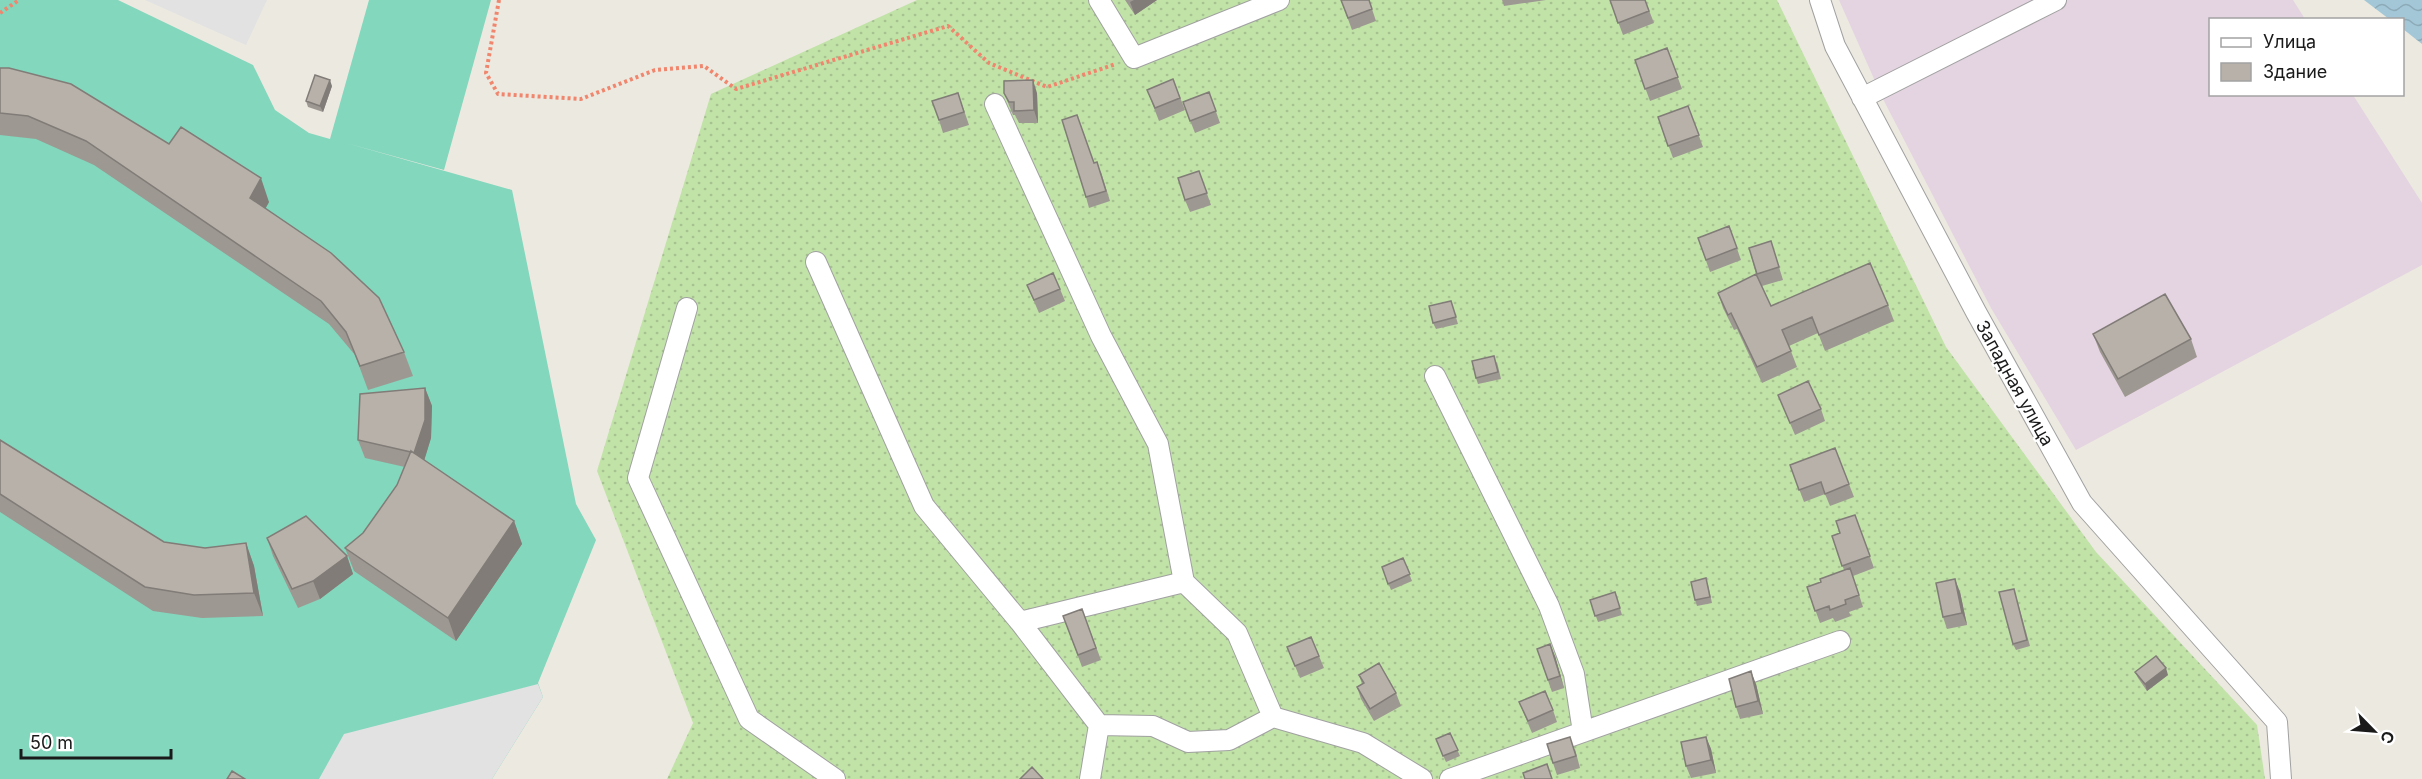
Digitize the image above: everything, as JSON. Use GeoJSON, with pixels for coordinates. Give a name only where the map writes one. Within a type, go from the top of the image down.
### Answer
{"type":"FeatureCollection","features":[{"type":"Feature","properties":{"kind":"street"},"geometry":{"type":"LineString","coordinates":[[1099,0],[1134,58],[1280,0]]}},
{"type":"Feature","properties":{"kind":"street","name":"Западная улица"},"geometry":{"type":"LineString","coordinates":[[1820,0],[1835,46],[1862,98],[1976,312],[2082,503],[2277,722],[2281,779]]}},
{"type":"Feature","properties":{"kind":"street"},"geometry":{"type":"LineString","coordinates":[[1862,98],[2056,0]]}},
{"type":"Feature","properties":{"kind":"street"},"geometry":{"type":"LineString","coordinates":[[995,104],[1101,336],[1158,444],[1184,582],[1237,633],[1273,717]]}},
{"type":"Feature","properties":{"kind":"street"},"geometry":{"type":"LineString","coordinates":[[816,262],[924,506],[1020,622],[1099,725],[1090,779]]}},
{"type":"Feature","properties":{"kind":"street"},"geometry":{"type":"LineString","coordinates":[[687,308],[638,478],[749,720],[835,779]]}},
{"type":"Feature","properties":{"kind":"street"},"geometry":{"type":"LineString","coordinates":[[1435,376],[1549,606],[1574,674],[1582,732]]}},
{"type":"Feature","properties":{"kind":"street"},"geometry":{"type":"LineString","coordinates":[[1020,622],[1184,582]]}},
{"type":"Feature","properties":{"kind":"street"},"geometry":{"type":"LineString","coordinates":[[1450,779],[1840,641]]}},
{"type":"Feature","properties":{"kind":"street"},"geometry":{"type":"LineString","coordinates":[[1099,725],[1153,726],[1188,742],[1229,740],[1273,717],[1363,743],[1422,779]]}},
{"type":"Feature","properties":{"kind":"path"},"geometry":{"type":"LineString","coordinates":[[0,13],[19,0]]}},
{"type":"Feature","properties":{"kind":"path"},"geometry":{"type":"LineString","coordinates":[[500,0],[486,74],[498,94],[581,99],[655,70],[704,66],[736,89],[948,26],[989,63],[1047,87],[1134,58]]}},
{"type":"Feature","properties":{"kind":"shaded area"},"geometry":{"type":"Polygon","coordinates":[[[145,0],[267,0],[246,45],[145,0]]]}},
{"type":"Feature","properties":{"kind":"shaded area"},"geometry":{"type":"Polygon","coordinates":[[[1839,0],[2293,0],[2304,18],[2209,18],[2209,96],[2354,96],[2422,203],[2422,265],[2076,450],[1991,308],[1883,99],[1839,0]]]}},
{"type":"Feature","properties":{"kind":"shaded area"},"geometry":{"type":"Polygon","coordinates":[[[538,684],[543,697],[492,779],[319,779],[344,734],[538,684]]]}},
{"type":"Feature","properties":{"kind":"green space"},"geometry":{"type":"Polygon","coordinates":[[[0,0],[118,0],[253,65],[275,110],[309,133],[330,139],[369,0],[491,0],[444,170],[346,143],[512,190],[576,504],[596,540],[538,683],[543,697],[492,779],[0,779],[0,0]]]}},
{"type":"Feature","properties":{"kind":"green space"},"geometry":{"type":"Polygon","coordinates":[[[917,0],[1777,0],[1946,347],[2096,552],[2257,725],[2265,779],[667,779],[693,723],[597,471],[711,94],[917,0]]]}},
{"type":"Feature","properties":{"kind":"water"},"geometry":{"type":"Polygon","coordinates":[[[2364,0],[2422,0],[2422,44],[2404,30],[2404,18],[2388,18],[2364,0]]]}},
{"type":"Feature","properties":{"kind":"building"},"geometry":{"type":"Polygon","coordinates":[[[1341,0],[1369,0],[1372,9],[1348,18],[1341,0]]]}},
{"type":"Feature","properties":{"kind":"building"},"geometry":{"type":"Polygon","coordinates":[[[1610,0],[1645,0],[1649,11],[1618,23],[1610,0]]]}},
{"type":"Feature","properties":{"kind":"building"},"geometry":{"type":"Polygon","coordinates":[[[1667,48],[1678,77],[1645,89],[1635,60],[1667,48]]]}},
{"type":"Feature","properties":{"kind":"building"},"geometry":{"type":"Polygon","coordinates":[[[0,68],[9,68],[71,84],[169,144],[181,127],[261,178],[250,198],[331,253],[379,298],[404,352],[360,366],[346,332],[321,301],[86,141],[28,116],[0,113],[0,68]]]}},
{"type":"Feature","properties":{"kind":"building"},"geometry":{"type":"Polygon","coordinates":[[[315,75],[330,80],[320,106],[306,101],[315,75]]]}},
{"type":"Feature","properties":{"kind":"building"},"geometry":{"type":"Polygon","coordinates":[[[1173,79],[1180,98],[1155,108],[1147,90],[1173,79]]]}},
{"type":"Feature","properties":{"kind":"building"},"geometry":{"type":"Polygon","coordinates":[[[1033,80],[1034,110],[1014,111],[1014,102],[1009,102],[1004,93],[1004,81],[1033,80]]]}},
{"type":"Feature","properties":{"kind":"building"},"geometry":{"type":"Polygon","coordinates":[[[1209,92],[1216,111],[1190,121],[1183,102],[1209,92]]]}},
{"type":"Feature","properties":{"kind":"building"},"geometry":{"type":"Polygon","coordinates":[[[958,93],[964,112],[939,120],[932,101],[958,93]]]}},
{"type":"Feature","properties":{"kind":"building"},"geometry":{"type":"Polygon","coordinates":[[[1688,106],[1699,135],[1668,146],[1658,117],[1688,106]]]}},
{"type":"Feature","properties":{"kind":"building"},"geometry":{"type":"Polygon","coordinates":[[[1077,115],[1094,163],[1097,162],[1106,191],[1086,197],[1062,120],[1077,115]]]}},
{"type":"Feature","properties":{"kind":"building"},"geometry":{"type":"Polygon","coordinates":[[[1199,171],[1207,193],[1185,200],[1178,178],[1199,171]]]}},
{"type":"Feature","properties":{"kind":"building"},"geometry":{"type":"Polygon","coordinates":[[[1729,226],[1737,248],[1706,260],[1698,238],[1729,226]]]}},
{"type":"Feature","properties":{"kind":"building"},"geometry":{"type":"Polygon","coordinates":[[[1771,241],[1779,267],[1757,274],[1749,248],[1771,241]]]}},
{"type":"Feature","properties":{"kind":"building"},"geometry":{"type":"Polygon","coordinates":[[[1870,263],[1888,305],[1819,335],[1812,317],[1782,330],[1791,351],[1757,367],[1731,313],[1728,315],[1718,293],[1756,274],[1771,306],[1870,263]]]}},
{"type":"Feature","properties":{"kind":"building"},"geometry":{"type":"Polygon","coordinates":[[[1053,273],[1060,289],[1034,300],[1027,285],[1053,273]]]}},
{"type":"Feature","properties":{"kind":"building"},"geometry":{"type":"Polygon","coordinates":[[[2165,294],[2191,339],[2118,379],[2093,334],[2165,294]]]}},
{"type":"Feature","properties":{"kind":"building"},"geometry":{"type":"Polygon","coordinates":[[[1451,301],[1456,317],[1433,323],[1429,306],[1451,301]]]}},
{"type":"Feature","properties":{"kind":"building"},"geometry":{"type":"Polygon","coordinates":[[[1494,356],[1498,372],[1476,378],[1472,361],[1494,356]]]}},
{"type":"Feature","properties":{"kind":"building"},"geometry":{"type":"Polygon","coordinates":[[[1808,381],[1821,409],[1790,423],[1778,395],[1808,381]]]}},
{"type":"Feature","properties":{"kind":"building"},"geometry":{"type":"Polygon","coordinates":[[[425,388],[425,420],[414,453],[358,440],[360,394],[425,388]]]}},
{"type":"Feature","properties":{"kind":"building"},"geometry":{"type":"Polygon","coordinates":[[[0,440],[164,542],[205,548],[246,543],[254,593],[194,595],[145,587],[0,494],[0,440]]]}},
{"type":"Feature","properties":{"kind":"building"},"geometry":{"type":"Polygon","coordinates":[[[1835,448],[1849,484],[1825,494],[1821,482],[1799,490],[1790,465],[1835,448]]]}},
{"type":"Feature","properties":{"kind":"building"},"geometry":{"type":"Polygon","coordinates":[[[411,451],[514,521],[448,618],[345,548],[363,533],[397,485],[411,451]]]}},
{"type":"Feature","properties":{"kind":"building"},"geometry":{"type":"Polygon","coordinates":[[[1855,515],[1870,556],[1842,566],[1832,536],[1840,533],[1836,521],[1855,515]]]}},
{"type":"Feature","properties":{"kind":"building"},"geometry":{"type":"Polygon","coordinates":[[[306,516],[347,556],[313,581],[292,589],[267,538],[306,516]]]}},
{"type":"Feature","properties":{"kind":"building"},"geometry":{"type":"Polygon","coordinates":[[[1403,558],[1410,574],[1388,584],[1382,567],[1403,558]]]}},
{"type":"Feature","properties":{"kind":"building"},"geometry":{"type":"Polygon","coordinates":[[[1850,568],[1859,595],[1845,600],[1846,604],[1830,610],[1829,606],[1815,611],[1807,587],[1821,582],[1820,579],[1850,568]]]}},
{"type":"Feature","properties":{"kind":"building"},"geometry":{"type":"Polygon","coordinates":[[[1706,578],[1710,597],[1695,600],[1691,582],[1706,578]]]}},
{"type":"Feature","properties":{"kind":"building"},"geometry":{"type":"Polygon","coordinates":[[[1955,579],[1962,613],[1943,617],[1936,583],[1955,579]]]}},
{"type":"Feature","properties":{"kind":"building"},"geometry":{"type":"Polygon","coordinates":[[[2014,589],[2027,640],[2013,644],[1999,592],[2014,589]]]}},
{"type":"Feature","properties":{"kind":"building"},"geometry":{"type":"Polygon","coordinates":[[[1615,592],[1620,608],[1595,616],[1590,600],[1615,592]]]}},
{"type":"Feature","properties":{"kind":"building"},"geometry":{"type":"Polygon","coordinates":[[[1082,609],[1096,648],[1078,655],[1063,616],[1082,609]]]}},
{"type":"Feature","properties":{"kind":"building"},"geometry":{"type":"Polygon","coordinates":[[[1311,637],[1319,656],[1295,666],[1287,647],[1311,637]]]}},
{"type":"Feature","properties":{"kind":"building"},"geometry":{"type":"Polygon","coordinates":[[[1550,644],[1560,676],[1548,680],[1537,649],[1550,644]]]}},
{"type":"Feature","properties":{"kind":"building"},"geometry":{"type":"Polygon","coordinates":[[[2156,656],[2166,668],[2145,684],[2135,672],[2156,656]]]}},
{"type":"Feature","properties":{"kind":"building"},"geometry":{"type":"Polygon","coordinates":[[[1379,663],[1396,693],[1370,709],[1357,687],[1364,683],[1359,675],[1379,663]]]}},
{"type":"Feature","properties":{"kind":"building"},"geometry":{"type":"Polygon","coordinates":[[[1751,671],[1758,701],[1736,707],[1729,679],[1751,671]]]}},
{"type":"Feature","properties":{"kind":"building"},"geometry":{"type":"Polygon","coordinates":[[[1545,691],[1553,710],[1528,721],[1519,702],[1545,691]]]}},
{"type":"Feature","properties":{"kind":"building"},"geometry":{"type":"Polygon","coordinates":[[[1450,733],[1458,750],[1443,756],[1436,739],[1450,733]]]}},
{"type":"Feature","properties":{"kind":"building"},"geometry":{"type":"Polygon","coordinates":[[[1570,737],[1576,756],[1553,763],[1547,744],[1570,737]]]}},
{"type":"Feature","properties":{"kind":"building"},"geometry":{"type":"Polygon","coordinates":[[[1706,737],[1711,760],[1686,766],[1681,742],[1706,737]]]}},
{"type":"Feature","properties":{"kind":"building"},"geometry":{"type":"Polygon","coordinates":[[[1547,764],[1552,779],[1525,779],[1523,773],[1547,764]]]}},
{"type":"Feature","properties":{"kind":"building"},"geometry":{"type":"Polygon","coordinates":[[[1032,767],[1043,779],[1020,779],[1032,767]]]}},
{"type":"Feature","properties":{"kind":"building"},"geometry":{"type":"Polygon","coordinates":[[[232,771],[245,779],[227,779],[232,771]]]}}]}
